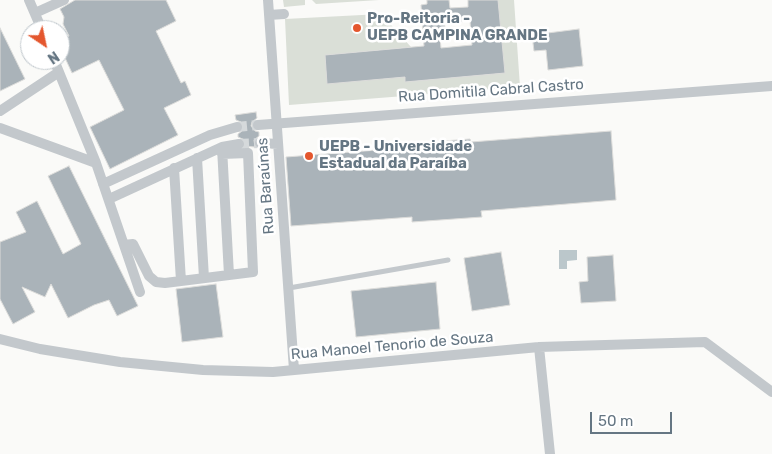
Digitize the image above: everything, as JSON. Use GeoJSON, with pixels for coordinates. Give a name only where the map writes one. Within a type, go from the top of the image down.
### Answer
{"type":"FeatureCollection","features":[{"type":"Feature","properties":{"kind":"street"},"geometry":{"type":"LineString","coordinates":[[29,0],[38,20]]}},
{"type":"Feature","properties":{"kind":"street"},"geometry":{"type":"LineString","coordinates":[[35,13],[64,0]]}},
{"type":"Feature","properties":{"kind":"street","name":"Rua Baraúnas"},"geometry":{"type":"LineString","coordinates":[[268,0],[294,370]]}},
{"type":"Feature","properties":{"kind":"street"},"geometry":{"type":"LineString","coordinates":[[269,15],[284,14]]}},
{"type":"Feature","properties":{"kind":"street"},"geometry":{"type":"LineString","coordinates":[[0,111],[59,72],[96,163],[140,292]]}},
{"type":"Feature","properties":{"kind":"street","name":"Rua Domitila Cabral Castro"},"geometry":{"type":"LineString","coordinates":[[258,125],[277,122],[772,86]]}},
{"type":"Feature","properties":{"kind":"street"},"geometry":{"type":"LineString","coordinates":[[103,184],[210,135],[235,127],[237,144],[222,151],[197,158],[108,199]]}},
{"type":"Feature","properties":{"kind":"street"},"geometry":{"type":"LineString","coordinates":[[0,128],[96,163]]}},
{"type":"Feature","properties":{"kind":"street"},"geometry":{"type":"LineString","coordinates":[[260,143],[278,144]]}},
{"type":"Feature","properties":{"kind":"street"},"geometry":{"type":"LineString","coordinates":[[222,151],[229,275]]}},
{"type":"Feature","properties":{"kind":"street"},"geometry":{"type":"LineString","coordinates":[[124,246],[133,244],[150,276],[156,282],[165,283],[252,273],[254,270],[248,153],[222,151]]}},
{"type":"Feature","properties":{"kind":"street"},"geometry":{"type":"LineString","coordinates":[[197,158],[204,278]]}},
{"type":"Feature","properties":{"kind":"street"},"geometry":{"type":"LineString","coordinates":[[174,168],[181,281]]}},
{"type":"Feature","properties":{"kind":"street","name":"Rua Manoel Tenorio de Souza"},"geometry":{"type":"LineString","coordinates":[[0,339],[40,349],[120,362],[203,370],[273,372],[539,347],[705,342],[772,392]]}},
{"type":"Feature","properties":{"kind":"street"},"geometry":{"type":"LineString","coordinates":[[539,347],[550,454]]}},
{"type":"Feature","properties":{"kind":"lane"},"geometry":{"type":"LineString","coordinates":[[289,288],[448,260]]}},
{"type":"Feature","properties":{"kind":"shaded area"},"geometry":{"type":"Polygon","coordinates":[[[283,0],[305,0],[305,5],[284,7],[283,0]]]}},
{"type":"Feature","properties":{"kind":"shaded area"},"geometry":{"type":"Polygon","coordinates":[[[312,0],[379,0],[316,4],[312,0]]]}},
{"type":"Feature","properties":{"kind":"shaded area"},"geometry":{"type":"Polygon","coordinates":[[[498,0],[514,0],[520,87],[289,105],[285,19],[381,14],[411,47],[325,55],[327,83],[405,77],[406,82],[504,73],[498,0]]]}},
{"type":"Feature","properties":{"kind":"shaded area"},"geometry":{"type":"Polygon","coordinates":[[[559,250],[577,250],[577,260],[567,261],[567,269],[559,269],[559,250]]]}},
{"type":"Feature","properties":{"kind":"building"},"geometry":{"type":"Polygon","coordinates":[[[75,0],[166,0],[176,21],[156,31],[181,83],[185,81],[191,95],[164,108],[178,135],[110,169],[90,127],[124,110],[99,60],[72,73],[70,69],[70,20],[64,20],[60,9],[75,0]]]}},
{"type":"Feature","properties":{"kind":"building"},"geometry":{"type":"Polygon","coordinates":[[[427,0],[449,0],[450,8],[468,7],[468,0],[498,0],[505,73],[405,82],[405,77],[327,84],[325,55],[424,46],[421,5],[427,4],[427,0]],[[470,21],[444,23],[445,27],[439,28],[441,48],[472,45],[470,21]]]}},
{"type":"Feature","properties":{"kind":"building"},"geometry":{"type":"Polygon","coordinates":[[[0,28],[25,79],[0,91],[0,28]]]}},
{"type":"Feature","properties":{"kind":"building"},"geometry":{"type":"Polygon","coordinates":[[[579,29],[583,66],[548,70],[546,50],[534,51],[532,35],[579,29]]]}},
{"type":"Feature","properties":{"kind":"building"},"geometry":{"type":"Polygon","coordinates":[[[256,112],[257,118],[252,122],[251,126],[255,131],[259,132],[259,136],[254,140],[255,147],[245,146],[245,140],[238,137],[243,125],[236,120],[235,115],[256,112]]]}},
{"type":"Feature","properties":{"kind":"building"},"geometry":{"type":"Polygon","coordinates":[[[611,131],[616,200],[481,211],[482,217],[412,222],[412,217],[291,226],[286,157],[404,148],[403,144],[470,139],[471,142],[611,131]]]}},
{"type":"Feature","properties":{"kind":"building"},"geometry":{"type":"Polygon","coordinates":[[[69,166],[138,306],[117,316],[109,300],[68,318],[51,284],[45,297],[22,287],[35,312],[13,324],[0,299],[0,242],[26,232],[16,212],[37,201],[63,254],[81,244],[48,176],[69,166]]]}},
{"type":"Feature","properties":{"kind":"building"},"geometry":{"type":"Polygon","coordinates":[[[501,252],[510,305],[472,311],[464,258],[501,252]]]}},
{"type":"Feature","properties":{"kind":"building"},"geometry":{"type":"Polygon","coordinates":[[[613,255],[616,301],[581,303],[579,282],[588,281],[587,257],[613,255]]]}},
{"type":"Feature","properties":{"kind":"building"},"geometry":{"type":"Polygon","coordinates":[[[436,282],[440,329],[356,337],[351,291],[436,282]]]}},
{"type":"Feature","properties":{"kind":"building"},"geometry":{"type":"Polygon","coordinates":[[[216,284],[223,337],[182,342],[176,289],[216,284]]]}},
{"type":"Feature","properties":{"kind":"tunnel"},"geometry":{"type":"LineString","coordinates":[[237,127],[258,125]]}},
{"type":"Feature","properties":{"kind":"tunnel"},"geometry":{"type":"LineString","coordinates":[[239,144],[260,143]]}},
{"type":"Feature","properties":{"kind":"place","name":"Pro-Reitoria - UEPB CAMPINA GRANDE"},"geometry":{"type":"Point","coordinates":[357,28]}},
{"type":"Feature","properties":{"kind":"place","name":"UEPB - Universidade Estadual da Paraíba"},"geometry":{"type":"Point","coordinates":[309,156]}}]}
